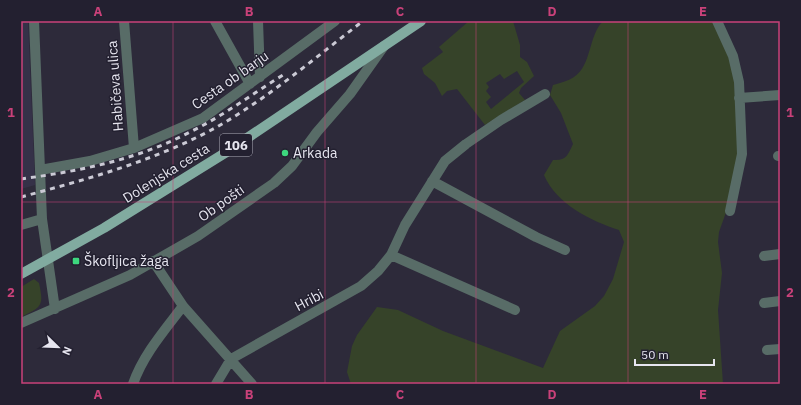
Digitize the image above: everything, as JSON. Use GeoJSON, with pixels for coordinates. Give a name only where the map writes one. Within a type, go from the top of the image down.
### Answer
{"type":"FeatureCollection","features":[{"type":"Feature","properties":{"kind":"main road","name":"Dolenjska cesta"},"geometry":{"type":"LineString","coordinates":[[21,274],[104,228],[224,153],[420,21]]}},
{"type":"Feature","properties":{"kind":"street"},"geometry":{"type":"LineString","coordinates":[[34,21],[42,219],[55,309]]}},
{"type":"Feature","properties":{"kind":"street","name":"Habičeva ulica"},"geometry":{"type":"LineString","coordinates":[[124,21],[134,148]]}},
{"type":"Feature","properties":{"kind":"street"},"geometry":{"type":"LineString","coordinates":[[216,21],[250,84]]}},
{"type":"Feature","properties":{"kind":"street"},"geometry":{"type":"LineString","coordinates":[[258,21],[260,77]]}},
{"type":"Feature","properties":{"kind":"street","name":"Cesta ob barju"},"geometry":{"type":"LineString","coordinates":[[40,170],[90,161],[134,148],[203,118],[335,21]]}},
{"type":"Feature","properties":{"kind":"street"},"geometry":{"type":"LineString","coordinates":[[717,21],[733,56],[739,82],[742,154],[730,211]]}},
{"type":"Feature","properties":{"kind":"street","name":"Ob pošti"},"geometry":{"type":"LineString","coordinates":[[21,323],[130,275],[198,236],[278,179],[292,166],[317,132],[350,94],[386,43]]}},
{"type":"Feature","properties":{"kind":"street","name":"Hribi"},"geometry":{"type":"LineString","coordinates":[[231,359],[362,286],[378,271],[391,255],[405,225],[445,161],[466,144],[545,94]]}},
{"type":"Feature","properties":{"kind":"street"},"geometry":{"type":"LineString","coordinates":[[739,98],[780,94]]}},
{"type":"Feature","properties":{"kind":"street"},"geometry":{"type":"LineString","coordinates":[[432,181],[536,237],[565,250]]}},
{"type":"Feature","properties":{"kind":"street"},"geometry":{"type":"LineString","coordinates":[[21,225],[42,219]]}},
{"type":"Feature","properties":{"kind":"street"},"geometry":{"type":"LineString","coordinates":[[764,256],[780,254]]}},
{"type":"Feature","properties":{"kind":"street"},"geometry":{"type":"LineString","coordinates":[[391,255],[514,310]]}},
{"type":"Feature","properties":{"kind":"street"},"geometry":{"type":"LineString","coordinates":[[153,261],[183,306],[252,384]]}},
{"type":"Feature","properties":{"kind":"street"},"geometry":{"type":"LineString","coordinates":[[764,303],[780,301]]}},
{"type":"Feature","properties":{"kind":"street"},"geometry":{"type":"LineString","coordinates":[[133,384],[138,370],[152,347],[183,306]]}},
{"type":"Feature","properties":{"kind":"street"},"geometry":{"type":"LineString","coordinates":[[767,350],[780,348]]}},
{"type":"Feature","properties":{"kind":"street"},"geometry":{"type":"LineString","coordinates":[[216,384],[231,359]]}},
{"type":"Feature","properties":{"kind":"shaded area"},"geometry":{"type":"Polygon","coordinates":[[[21,21],[28,21],[35,185],[21,189],[21,21]]]}},
{"type":"Feature","properties":{"kind":"green space"},"geometry":{"type":"Polygon","coordinates":[[[469,21],[513,21],[520,45],[520,57],[527,62],[534,76],[521,88],[519,93],[525,100],[485,125],[457,89],[447,91],[442,96],[435,83],[424,74],[422,68],[443,52],[439,47],[469,21]],[[517,71],[504,79],[500,74],[486,83],[489,87],[486,91],[491,97],[486,102],[491,109],[524,82],[517,71]]]}},
{"type":"Feature","properties":{"kind":"green space"},"geometry":{"type":"Polygon","coordinates":[[[603,21],[714,21],[733,60],[739,157],[734,190],[719,232],[718,242],[722,273],[718,310],[723,384],[351,384],[347,372],[352,346],[357,335],[377,307],[398,310],[443,331],[543,368],[560,331],[595,306],[604,296],[613,279],[624,242],[619,230],[597,222],[566,203],[557,195],[544,175],[553,160],[564,158],[570,151],[573,144],[561,113],[550,95],[553,85],[569,80],[580,72],[587,58],[598,27],[603,21]]]}},
{"type":"Feature","properties":{"kind":"green space"},"geometry":{"type":"Polygon","coordinates":[[[34,279],[39,283],[41,297],[40,305],[33,311],[21,317],[21,287],[34,279]]]}},
{"type":"Feature","properties":{"kind":"railway"},"geometry":{"type":"LineString","coordinates":[[21,197],[96,176],[144,160],[192,140],[234,117],[272,91],[363,21]]}},
{"type":"Feature","properties":{"kind":"railway"},"geometry":{"type":"LineString","coordinates":[[21,179],[107,163],[129,157],[170,142],[226,112],[283,75]]}},
{"type":"Feature","properties":{"kind":"place","name":"Arkada"},"geometry":{"type":"Point","coordinates":[285,153]}},
{"type":"Feature","properties":{"kind":"place","name":"Škofljica žaga"},"geometry":{"type":"Point","coordinates":[76,261]}}]}
